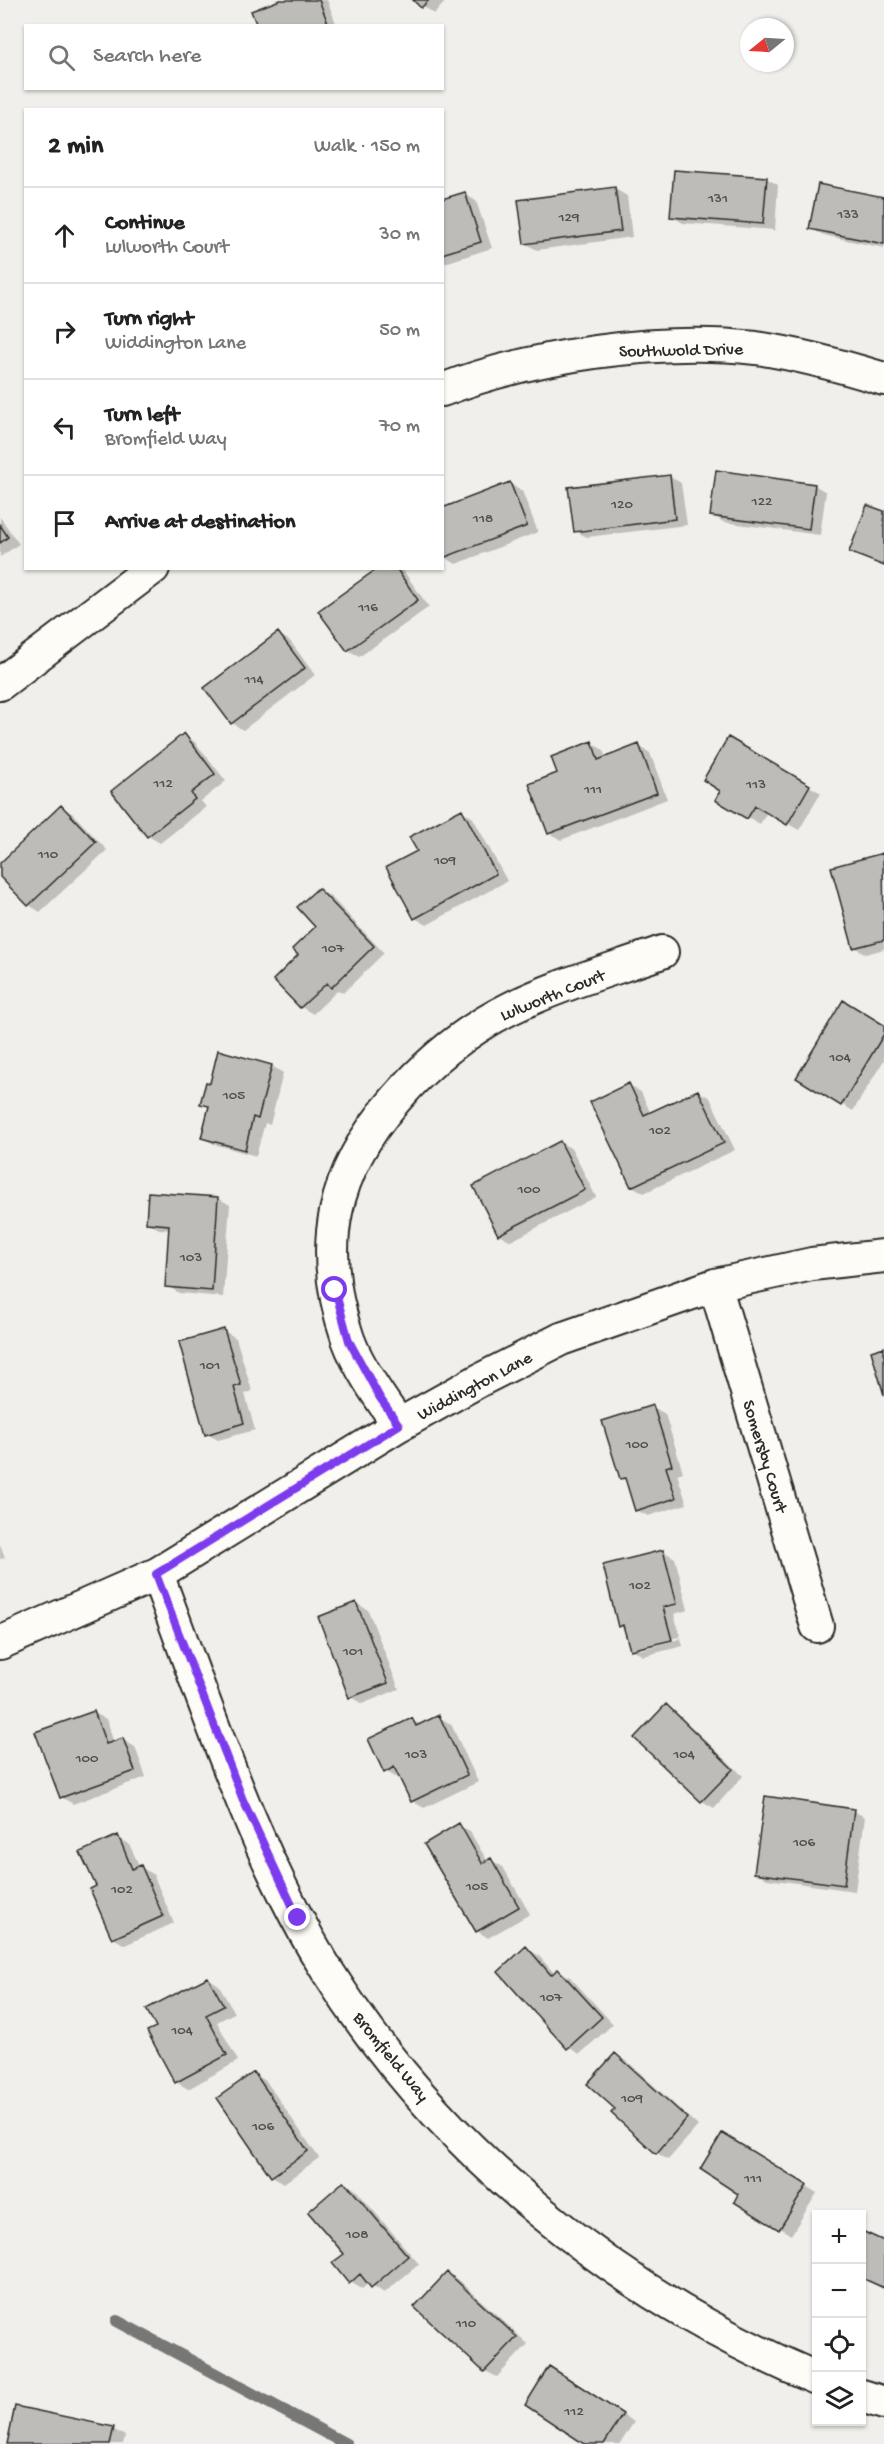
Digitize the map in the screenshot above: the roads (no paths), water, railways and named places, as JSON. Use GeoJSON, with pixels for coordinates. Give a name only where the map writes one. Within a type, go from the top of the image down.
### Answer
{"type":"FeatureCollection","features":[{"type":"Feature","properties":{"kind":"street","name":"Southwold Drive"},"geometry":{"type":"LineString","coordinates":[[444,389],[478,376],[538,362],[610,350],[680,345],[754,348],[795,354],[884,379]]}},
{"type":"Feature","properties":{"kind":"street"},"geometry":{"type":"LineString","coordinates":[[0,684],[150,570]]}},
{"type":"Feature","properties":{"kind":"street","name":"Lulworth Court"},"geometry":{"type":"LineString","coordinates":[[399,1425],[380,1398],[349,1341],[335,1290],[331,1252],[334,1213],[346,1174],[362,1142],[382,1114],[413,1079],[448,1047],[482,1024],[510,1008],[662,952]]}},
{"type":"Feature","properties":{"kind":"street","name":"Widdington Lane"},"geometry":{"type":"LineString","coordinates":[[0,1642],[156,1574],[399,1425],[478,1381],[561,1339],[715,1286],[812,1264],[884,1256]]}},
{"type":"Feature","properties":{"kind":"street","name":"Somersby Court"},"geometry":{"type":"LineString","coordinates":[[715,1286],[817,1626]]}},
{"type":"Feature","properties":{"kind":"street","name":"Bromfield Way"},"geometry":{"type":"LineString","coordinates":[[156,1574],[243,1800],[277,1876],[328,1972],[398,2068],[474,2152],[530,2202],[612,2267],[656,2296],[720,2332],[772,2360],[812,2377]]}},
{"type":"Feature","properties":{"kind":"street"},"geometry":{"type":"LineString","coordinates":[[866,2398],[884,2403]]}},
{"type":"Feature","properties":{"kind":"waterway"},"geometry":{"type":"LineString","coordinates":[[117,2321],[346,2444]]}}]}
